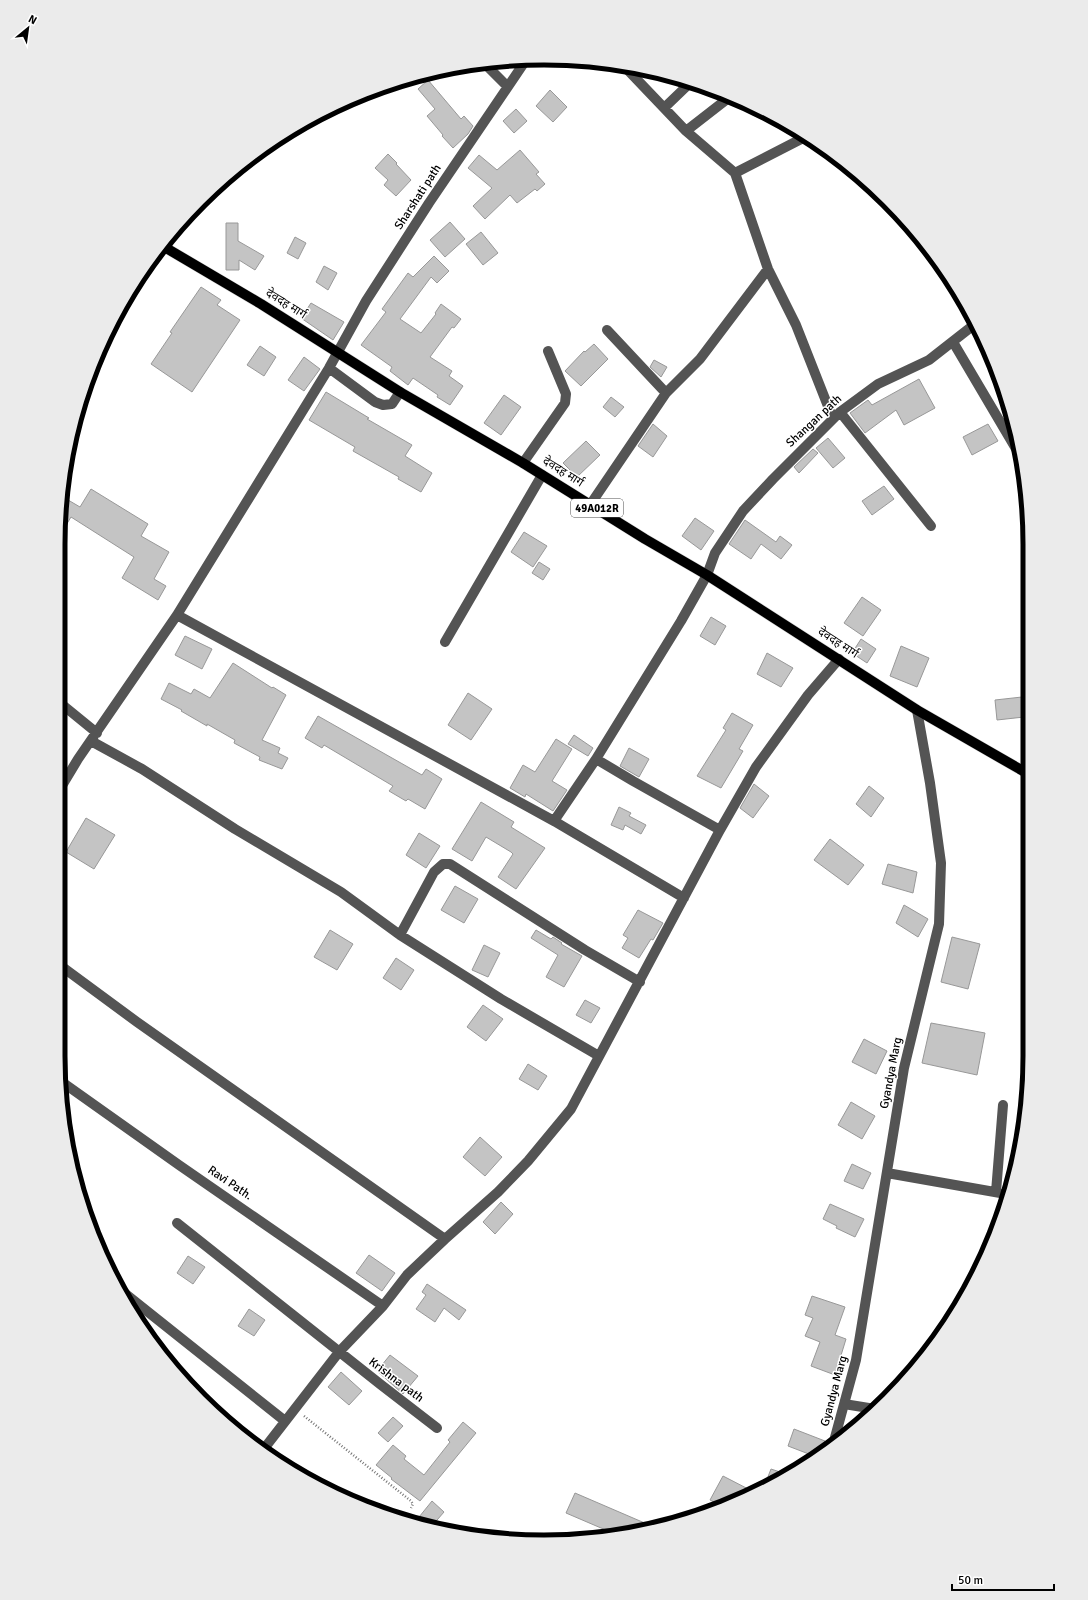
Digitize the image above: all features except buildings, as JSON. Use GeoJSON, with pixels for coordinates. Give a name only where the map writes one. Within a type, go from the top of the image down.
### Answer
{"type":"FeatureCollection","features":[{"type":"Feature","properties":{"kind":"main road","name":"देवदह मार्ग"},"geometry":{"type":"LineString","coordinates":[[167,248],[261,304],[400,392],[523,463],[706,575],[917,710],[1023,771]]}},
{"type":"Feature","properties":{"kind":"street","name":"Sharshati path"},"geometry":{"type":"LineString","coordinates":[[65,781],[177,615],[329,368],[366,301],[429,203],[522,66]]}},
{"type":"Feature","properties":{"kind":"street"},"geometry":{"type":"LineString","coordinates":[[488,68],[507,86]]}},
{"type":"Feature","properties":{"kind":"street"},"geometry":{"type":"LineString","coordinates":[[631,73],[686,130],[734,173],[768,269],[796,325],[837,415],[931,526]]}},
{"type":"Feature","properties":{"kind":"street"},"geometry":{"type":"LineString","coordinates":[[664,108],[686,87]]}},
{"type":"Feature","properties":{"kind":"street"},"geometry":{"type":"LineString","coordinates":[[686,130],[725,100]]}},
{"type":"Feature","properties":{"kind":"street"},"geometry":{"type":"LineString","coordinates":[[734,173],[800,140]]}},
{"type":"Feature","properties":{"kind":"street"},"geometry":{"type":"LineString","coordinates":[[590,504],[666,393],[700,359],[768,269]]}},
{"type":"Feature","properties":{"kind":"street","name":"Shangan path"},"geometry":{"type":"LineString","coordinates":[[554,821],[596,758],[655,664],[706,575],[715,553],[743,511],[837,415],[878,384],[929,360],[971,327]]}},
{"type":"Feature","properties":{"kind":"street"},"geometry":{"type":"LineString","coordinates":[[607,330],[666,393]]}},
{"type":"Feature","properties":{"kind":"street"},"geometry":{"type":"LineString","coordinates":[[953,342],[1012,442]]}},
{"type":"Feature","properties":{"kind":"street"},"geometry":{"type":"LineString","coordinates":[[523,463],[565,403],[566,394],[548,351]]}},
{"type":"Feature","properties":{"kind":"street"},"geometry":{"type":"LineString","coordinates":[[329,368],[375,402],[383,405],[392,404],[400,392]]}},
{"type":"Feature","properties":{"kind":"street"},"geometry":{"type":"LineString","coordinates":[[445,642],[542,475]]}},
{"type":"Feature","properties":{"kind":"street"},"geometry":{"type":"LineString","coordinates":[[177,615],[554,821],[684,898]]}},
{"type":"Feature","properties":{"kind":"street"},"geometry":{"type":"LineString","coordinates":[[266,1446],[339,1352],[383,1306],[408,1275],[445,1239],[498,1192],[553,1133],[571,1109],[720,830],[760,762],[808,695],[839,659]]}},
{"type":"Feature","properties":{"kind":"street"},"geometry":{"type":"LineString","coordinates":[[65,708],[94,737],[142,769],[235,828],[341,892],[400,935],[502,999],[599,1056]]}},
{"type":"Feature","properties":{"kind":"street","name":"Gyandya Marg"},"geometry":{"type":"LineString","coordinates":[[835,1437],[856,1360],[904,1068],[939,924],[942,863],[917,710]]}},
{"type":"Feature","properties":{"kind":"street"},"geometry":{"type":"LineString","coordinates":[[596,758],[633,781],[720,830]]}},
{"type":"Feature","properties":{"kind":"street"},"geometry":{"type":"LineString","coordinates":[[400,935],[434,872],[443,864],[450,864],[585,950],[640,982]]}},
{"type":"Feature","properties":{"kind":"street"},"geometry":{"type":"LineString","coordinates":[[65,969],[137,1022],[445,1239]]}},
{"type":"Feature","properties":{"kind":"street","name":"Ravi Path."},"geometry":{"type":"LineString","coordinates":[[66,1085],[383,1306]]}},
{"type":"Feature","properties":{"kind":"street"},"geometry":{"type":"LineString","coordinates":[[887,1173],[1001,1193],[1003,1105]]}},
{"type":"Feature","properties":{"kind":"street","name":"Krishna path"},"geometry":{"type":"LineString","coordinates":[[177,1223],[437,1428]]}},
{"type":"Feature","properties":{"kind":"street"},"geometry":{"type":"LineString","coordinates":[[130,1298],[286,1421]]}},
{"type":"Feature","properties":{"kind":"street"},"geometry":{"type":"LineString","coordinates":[[844,1404],[869,1408]]}},
{"type":"Feature","properties":{"kind":"path"},"geometry":{"type":"LineString","coordinates":[[294,1409],[412,1501],[413,1506],[409,1516]]}}]}
